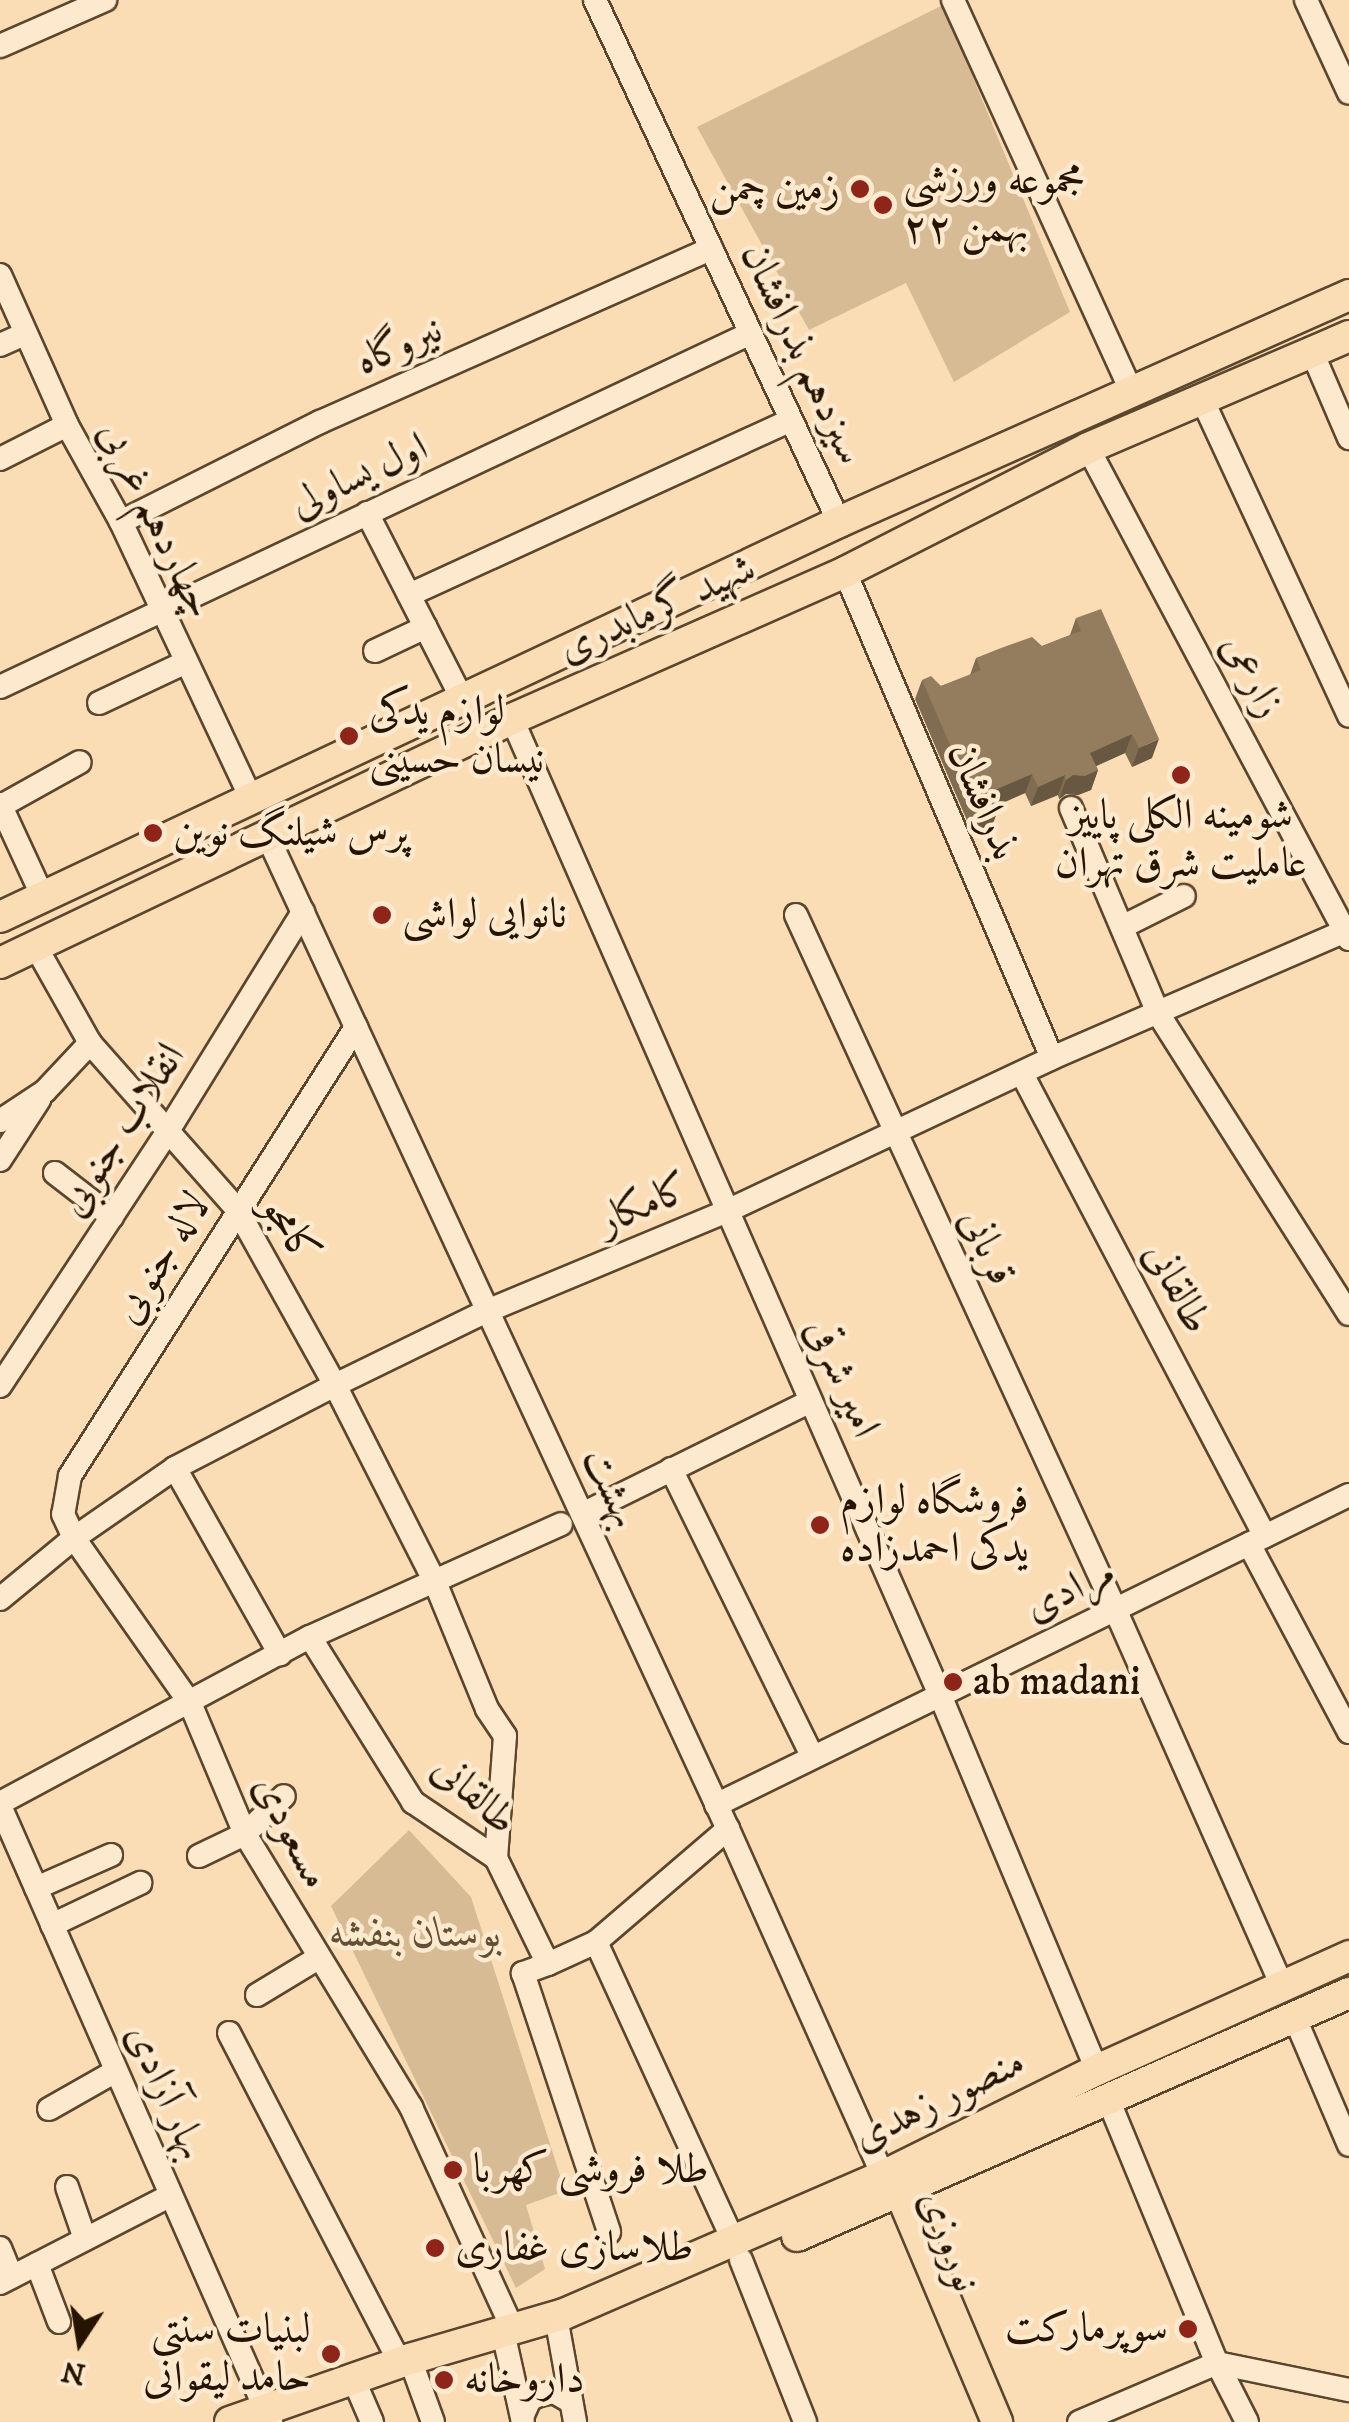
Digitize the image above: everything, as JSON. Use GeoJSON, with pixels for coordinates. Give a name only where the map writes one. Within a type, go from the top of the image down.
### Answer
{"type":"FeatureCollection","features":[{"type":"Feature","properties":{"kind":"main road","name":"شهید گرمابدری"},"geometry":{"type":"LineString","coordinates":[[0,916],[838,522],[1130,389],[1349,295]]}},
{"type":"Feature","properties":{"kind":"main road","name":"شهید گرمابدری"},"geometry":{"type":"LineString","coordinates":[[0,963],[512,719],[845,572],[1088,448],[1349,336]]}},
{"type":"Feature","properties":{"kind":"main road"},"geometry":{"type":"LineString","coordinates":[[250,796],[266,833]]}},
{"type":"Feature","properties":{"kind":"main road","name":"منصور زهدی"},"geometry":{"type":"LineString","coordinates":[[889,2189],[1096,2070],[1349,1956]]}},
{"type":"Feature","properties":{"kind":"main road","name":"منصور زهدی"},"geometry":{"type":"LineString","coordinates":[[230,2422],[268,2415],[354,2378],[560,2315],[737,2251],[1108,2099],[1349,1993]]}},
{"type":"Feature","properties":{"kind":"main road"},"geometry":{"type":"LineString","coordinates":[[1096,2070],[1108,2099]]}},
{"type":"Feature","properties":{"kind":"main road","name":"نوروزی"},"geometry":{"type":"LineString","coordinates":[[889,2189],[976,2422]]}},
{"type":"Feature","properties":{"kind":"main road","name":"نوروزی"},"geometry":{"type":"LineString","coordinates":[[889,2189],[996,2422]]}},
{"type":"Feature","properties":{"kind":"street"},"geometry":{"type":"LineString","coordinates":[[0,46],[105,0]]}},
{"type":"Feature","properties":{"kind":"street","name":"سیزدهم بذرافشان"},"geometry":{"type":"LineString","coordinates":[[596,0],[838,522]]}},
{"type":"Feature","properties":{"kind":"street"},"geometry":{"type":"LineString","coordinates":[[953,0],[1130,389]]}},
{"type":"Feature","properties":{"kind":"street"},"geometry":{"type":"LineString","coordinates":[[1306,0],[1349,94]]}},
{"type":"Feature","properties":{"kind":"street","name":"نیروگاه"},"geometry":{"type":"LineString","coordinates":[[121,522],[320,422],[712,249]]}},
{"type":"Feature","properties":{"kind":"street","name":"چهاردهم غربی"},"geometry":{"type":"LineString","coordinates":[[0,276],[67,425],[121,522],[160,612],[250,796]]}},
{"type":"Feature","properties":{"kind":"street","name":"اول یساولی"},"geometry":{"type":"LineString","coordinates":[[0,686],[751,333]]}},
{"type":"Feature","properties":{"kind":"street"},"geometry":{"type":"LineString","coordinates":[[0,346],[25,334]]}},
{"type":"Feature","properties":{"kind":"street"},"geometry":{"type":"LineString","coordinates":[[1312,352],[1349,438]]}},
{"type":"Feature","properties":{"kind":"street"},"geometry":{"type":"LineString","coordinates":[[1202,399],[1349,716]]}},
{"type":"Feature","properties":{"kind":"street"},"geometry":{"type":"LineString","coordinates":[[409,596],[791,420]]}},
{"type":"Feature","properties":{"kind":"street"},"geometry":{"type":"LineString","coordinates":[[0,459],[67,425]]}},
{"type":"Feature","properties":{"kind":"street","name":"زارعی"},"geometry":{"type":"LineString","coordinates":[[1088,448],[1347,935]]}},
{"type":"Feature","properties":{"kind":"street"},"geometry":{"type":"LineString","coordinates":[[367,513],[462,699]]}},
{"type":"Feature","properties":{"kind":"street","name":"بذرافشان"},"geometry":{"type":"LineString","coordinates":[[845,572],[1052,1058]]}},
{"type":"Feature","properties":{"kind":"street"},"geometry":{"type":"LineString","coordinates":[[376,651],[426,627]]}},
{"type":"Feature","properties":{"kind":"street"},"geometry":{"type":"LineString","coordinates":[[106,708],[188,670]]}},
{"type":"Feature","properties":{"kind":"street","name":"امیر شرقی"},"geometry":{"type":"LineString","coordinates":[[512,719],[940,1695],[1096,2070]]}},
{"type":"Feature","properties":{"kind":"street"},"geometry":{"type":"LineString","coordinates":[[43,897],[0,805],[80,762]]}},
{"type":"Feature","properties":{"kind":"street"},"geometry":{"type":"LineString","coordinates":[[1071,808],[1159,1015],[1349,1314]]}},
{"type":"Feature","properties":{"kind":"street","name":"بهشت"},"geometry":{"type":"LineString","coordinates":[[266,833],[487,1311],[571,1519],[728,1829],[889,2189]]}},
{"type":"Feature","properties":{"kind":"street"},"geometry":{"type":"LineString","coordinates":[[0,862],[23,853]]}},
{"type":"Feature","properties":{"kind":"street"},"geometry":{"type":"LineString","coordinates":[[1122,927],[1184,896]]}},
{"type":"Feature","properties":{"kind":"street","name":"انقلاب جنوبی"},"geometry":{"type":"LineString","coordinates":[[0,1386],[166,1134],[303,912]]}},
{"type":"Feature","properties":{"kind":"street","name":"قربانی"},"geometry":{"type":"LineString","coordinates":[[796,915],[1115,1609],[1282,1985]]}},
{"type":"Feature","properties":{"kind":"street","name":"کامکار"},"geometry":{"type":"LineString","coordinates":[[0,1599],[74,1538],[175,1468],[335,1385],[487,1311],[728,1211],[1052,1058],[1347,935]]}},
{"type":"Feature","properties":{"kind":"street","name":"کامجو"},"geometry":{"type":"LineString","coordinates":[[36,947],[90,1043],[166,1134],[236,1209],[335,1385],[435,1582],[487,1709],[505,1736],[496,1858]]}},
{"type":"Feature","properties":{"kind":"street","name":"لاله جنوبی"},"geometry":{"type":"LineString","coordinates":[[74,1538],[63,1514],[70,1476],[236,1209],[356,1026]]}},
{"type":"Feature","properties":{"kind":"street"},"geometry":{"type":"LineString","coordinates":[[0,1160],[45,1092],[90,1043]]}},
{"type":"Feature","properties":{"kind":"street","name":"طالقانی"},"geometry":{"type":"LineString","coordinates":[[1022,1074],[1257,1540],[1349,1732]]}},
{"type":"Feature","properties":{"kind":"street"},"geometry":{"type":"LineString","coordinates":[[0,1121],[45,1092]]}},
{"type":"Feature","properties":{"kind":"street"},"geometry":{"type":"LineString","coordinates":[[55,1174],[112,1217]]}},
{"type":"Feature","properties":{"kind":"street"},"geometry":{"type":"LineString","coordinates":[[0,1804],[310,1638],[571,1519],[811,1401]]}},
{"type":"Feature","properties":{"kind":"street"},"geometry":{"type":"LineString","coordinates":[[175,1468],[280,1654]]}},
{"type":"Feature","properties":{"kind":"street"},"geometry":{"type":"LineString","coordinates":[[672,1469],[813,1757]]}},
{"type":"Feature","properties":{"kind":"street","name":"مرادی"},"geometry":{"type":"LineString","coordinates":[[716,1805],[1349,1495]]}},
{"type":"Feature","properties":{"kind":"street","name":"مسعودی"},"geometry":{"type":"LineString","coordinates":[[74,1538],[190,1704],[245,1834],[411,2107],[508,2330],[523,2419]]}},
{"type":"Feature","properties":{"kind":"street","name":"طالقانی"},"geometry":{"type":"LineString","coordinates":[[310,1638],[414,1802],[496,1858],[548,1964]]}},
{"type":"Feature","properties":{"kind":"street"},"geometry":{"type":"LineString","coordinates":[[199,1856],[245,1834],[284,1796]]}},
{"type":"Feature","properties":{"kind":"street","name":"بهار آزادی"},"geometry":{"type":"LineString","coordinates":[[0,1804],[268,2415]]}},
{"type":"Feature","properties":{"kind":"street"},"geometry":{"type":"LineString","coordinates":[[608,2232],[523,1973],[596,1942],[728,1829]]}},
{"type":"Feature","properties":{"kind":"street"},"geometry":{"type":"LineString","coordinates":[[36,1888],[111,1855]]}},
{"type":"Feature","properties":{"kind":"street"},"geometry":{"type":"LineString","coordinates":[[52,1925],[140,1883]]}},
{"type":"Feature","properties":{"kind":"street"},"geometry":{"type":"LineString","coordinates":[[596,1942],[737,2251],[805,2422]]}},
{"type":"Feature","properties":{"kind":"street"},"geometry":{"type":"LineString","coordinates":[[257,1995],[318,1958]]}},
{"type":"Feature","properties":{"kind":"street"},"geometry":{"type":"LineString","coordinates":[[1294,2016],[1349,2144]]}},
{"type":"Feature","properties":{"kind":"street"},"geometry":{"type":"LineString","coordinates":[[229,2033],[405,2361],[432,2422]]}},
{"type":"Feature","properties":{"kind":"street"},"geometry":{"type":"LineString","coordinates":[[48,2109],[116,2071]]}},
{"type":"Feature","properties":{"kind":"street"},"geometry":{"type":"LineString","coordinates":[[1108,2099],[1216,2363],[1246,2422]]}},
{"type":"Feature","properties":{"kind":"street"},"geometry":{"type":"LineString","coordinates":[[67,2187],[86,2239]]}},
{"type":"Feature","properties":{"kind":"street"},"geometry":{"type":"LineString","coordinates":[[0,2248],[6,2280],[171,2195]]}},
{"type":"Feature","properties":{"kind":"street"},"geometry":{"type":"LineString","coordinates":[[37,2264],[60,2322]]}},
{"type":"Feature","properties":{"kind":"street"},"geometry":{"type":"LineString","coordinates":[[560,2315],[574,2416]]}},
{"type":"Feature","properties":{"kind":"street"},"geometry":{"type":"LineString","coordinates":[[1080,2422],[1216,2363],[1349,2390]]}},
{"type":"Feature","properties":{"kind":"street"},"geometry":{"type":"LineString","coordinates":[[354,2378],[372,2422]]}},
{"type":"Feature","properties":{"kind":"street"},"geometry":{"type":"LineString","coordinates":[[523,2419],[530,2399],[554,2392],[574,2416]]}},
{"type":"Feature","properties":{"kind":"green space","name":"مجموعه ورزشی ۲۲ بهمن"},"geometry":{"type":"Polygon","coordinates":[[[943,5],[1070,312],[954,382],[906,283],[809,330],[697,127],[943,5]]]}},
{"type":"Feature","properties":{"kind":"green space","name":"بوستان بنفشه"},"geometry":{"type":"Polygon","coordinates":[[[409,1830],[471,1897],[565,2191],[526,2205],[545,2269],[516,2288],[331,1906],[409,1830]]]}},
{"type":"Feature","properties":{"kind":"building"},"geometry":{"type":"Polygon","coordinates":[[[1101,609],[1159,739],[1139,748],[1132,734],[1090,753],[1098,770],[1085,776],[1073,775],[1066,780],[1065,775],[1038,787],[1032,774],[990,792],[998,810],[981,817],[922,680],[931,676],[941,686],[981,670],[976,658],[1001,648],[1032,637],[1042,646],[1081,631],[1076,618],[1101,609]]]}},
{"type":"Feature","properties":{"kind":"place","name":"زمین چمن"},"geometry":{"type":"Point","coordinates":[860,189]}},
{"type":"Feature","properties":{"kind":"place","name":"مجموعه ورزشی ۲۲ بهمن"},"geometry":{"type":"Point","coordinates":[883,205]}},
{"type":"Feature","properties":{"kind":"place","name":"لوازم یدکی نیسان حسینی"},"geometry":{"type":"Point","coordinates":[349,736]}},
{"type":"Feature","properties":{"kind":"place","name":"شومینه الکلی پاییز عاملیت شرق تهران"},"geometry":{"type":"Point","coordinates":[1181,775]}},
{"type":"Feature","properties":{"kind":"place","name":"پرس شیلنگ نوین"},"geometry":{"type":"Point","coordinates":[153,833]}},
{"type":"Feature","properties":{"kind":"place","name":"نانوایی لواشی"},"geometry":{"type":"Point","coordinates":[382,915]}},
{"type":"Feature","properties":{"kind":"place","name":"فروشگاه لوازم یدکی احمدزاده"},"geometry":{"type":"Point","coordinates":[820,1525]}},
{"type":"Feature","properties":{"kind":"place","name":"ab madani"},"geometry":{"type":"Point","coordinates":[953,1682]}},
{"type":"Feature","properties":{"kind":"place","name":"طلا فروشی کهربا"},"geometry":{"type":"Point","coordinates":[453,2170]}},
{"type":"Feature","properties":{"kind":"place","name":"طلاسازی غفاری"},"geometry":{"type":"Point","coordinates":[435,2248]}},
{"type":"Feature","properties":{"kind":"place","name":"سوپرمارکت"},"geometry":{"type":"Point","coordinates":[1188,2329]}},
{"type":"Feature","properties":{"kind":"place","name":"لبنیات سنتی حامد لیقوانی"},"geometry":{"type":"Point","coordinates":[331,2354]}},
{"type":"Feature","properties":{"kind":"place","name":"داروخانه"},"geometry":{"type":"Point","coordinates":[444,2380]}}]}
